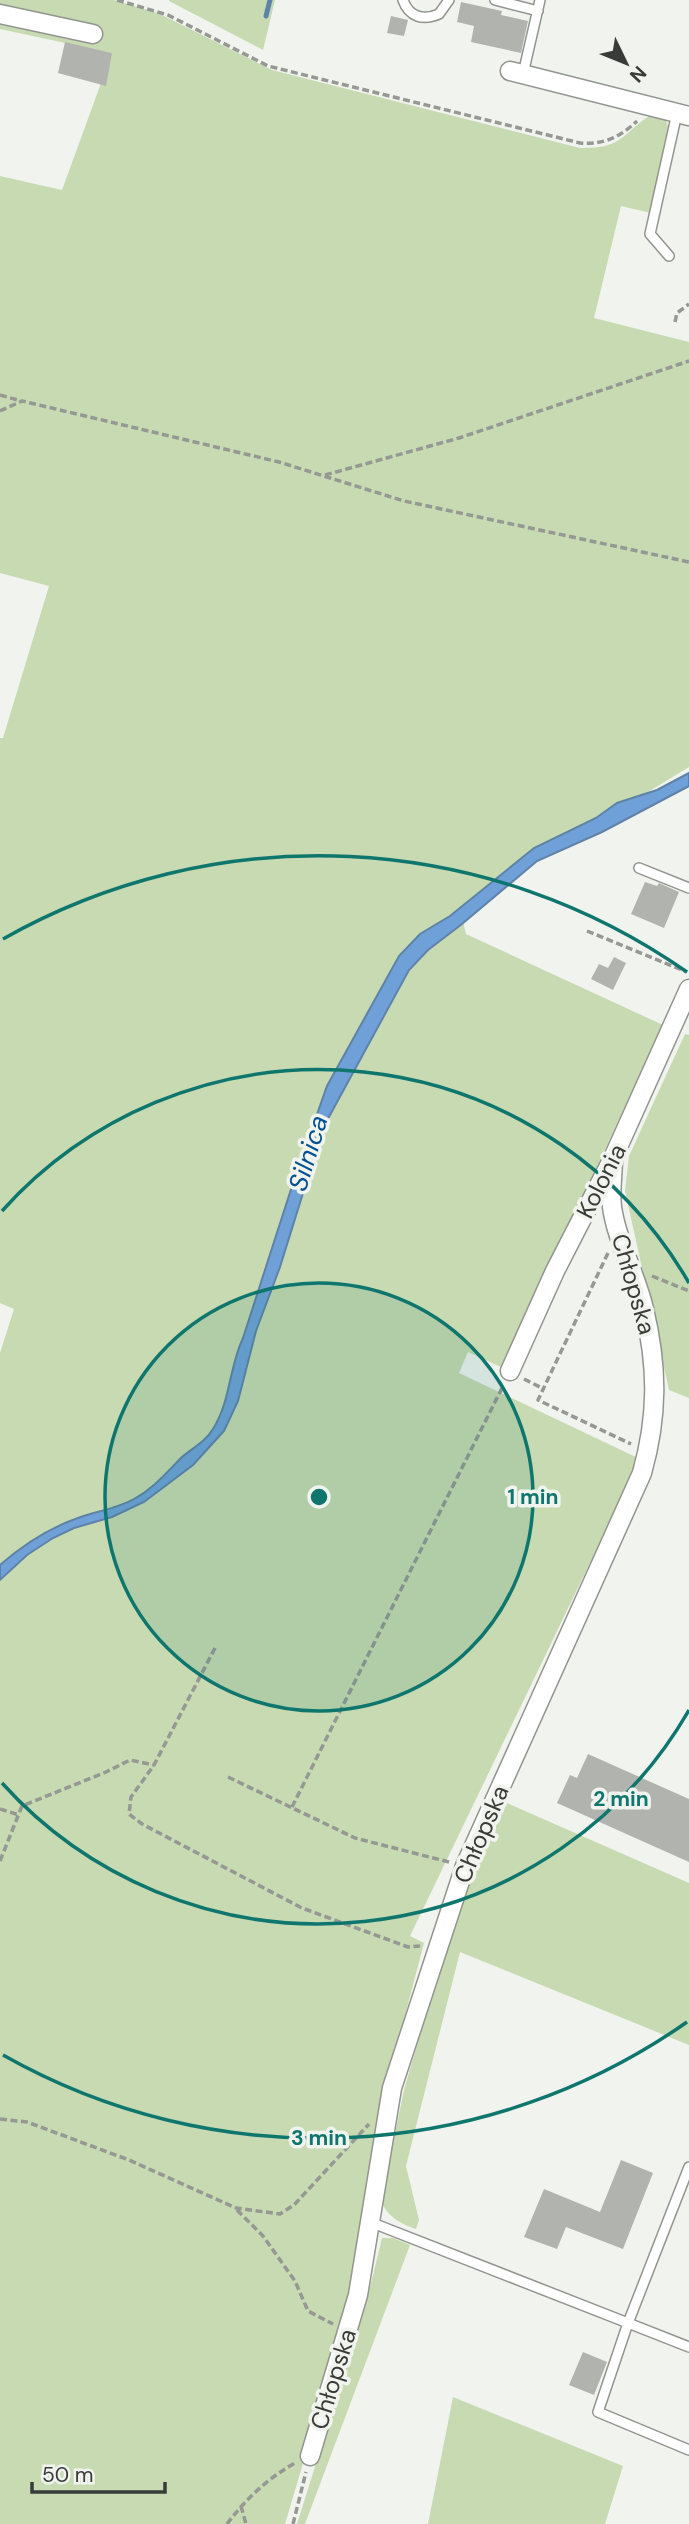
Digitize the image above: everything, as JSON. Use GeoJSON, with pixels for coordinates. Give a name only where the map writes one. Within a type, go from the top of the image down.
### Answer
{"type":"FeatureCollection","features":[{"type":"Feature","properties":{"kind":"street"},"geometry":{"type":"LineString","coordinates":[[0,14],[93,34]]}},
{"type":"Feature","properties":{"kind":"street"},"geometry":{"type":"LineString","coordinates":[[516,73],[683,114]]}},
{"type":"Feature","properties":{"kind":"street","name":"Kolonia"},"geometry":{"type":"LineString","coordinates":[[510,1371],[555,1271],[613,1158],[689,989]]}},
{"type":"Feature","properties":{"kind":"street","name":"Chłopska"},"geometry":{"type":"LineString","coordinates":[[310,2456],[359,2295],[393,2088],[465,1866],[642,1473],[648,1452],[654,1417],[652,1350],[643,1307],[617,1232],[612,1205],[613,1158]]}},
{"type":"Feature","properties":{"kind":"lane"},"geometry":{"type":"LineString","coordinates":[[402,0],[410,13],[424,19],[439,14],[449,0]]}},
{"type":"Feature","properties":{"kind":"lane"},"geometry":{"type":"LineString","coordinates":[[495,0],[538,11]]}},
{"type":"Feature","properties":{"kind":"lane"},"geometry":{"type":"LineString","coordinates":[[516,73],[540,0]]}},
{"type":"Feature","properties":{"kind":"lane"},"geometry":{"type":"LineString","coordinates":[[669,256],[650,234],[683,114]]}},
{"type":"Feature","properties":{"kind":"lane"},"geometry":{"type":"LineString","coordinates":[[639,868],[689,888]]}},
{"type":"Feature","properties":{"kind":"lane"},"geometry":{"type":"LineString","coordinates":[[689,2167],[628,2323],[598,2412],[689,2450]]}},
{"type":"Feature","properties":{"kind":"lane"},"geometry":{"type":"LineString","coordinates":[[370,2222],[689,2347]]}},
{"type":"Feature","properties":{"kind":"path"},"geometry":{"type":"LineString","coordinates":[[117,0],[167,15],[268,66],[580,144],[600,143],[616,137],[636,122],[649,105]]}},
{"type":"Feature","properties":{"kind":"path"},"geometry":{"type":"LineString","coordinates":[[676,322],[677,313],[689,304]]}},
{"type":"Feature","properties":{"kind":"path"},"geometry":{"type":"LineString","coordinates":[[323,476],[459,438],[689,361]]}},
{"type":"Feature","properties":{"kind":"path"},"geometry":{"type":"LineString","coordinates":[[0,395],[279,462],[404,501],[689,562]]}},
{"type":"Feature","properties":{"kind":"path"},"geometry":{"type":"LineString","coordinates":[[0,411],[22,401]]}},
{"type":"Feature","properties":{"kind":"path"},"geometry":{"type":"LineString","coordinates":[[587,931],[689,972]]}},
{"type":"Feature","properties":{"kind":"path"},"geometry":{"type":"LineString","coordinates":[[617,1232],[538,1401],[648,1452]]}},
{"type":"Feature","properties":{"kind":"path"},"geometry":{"type":"LineString","coordinates":[[630,1268],[689,1291]]}},
{"type":"Feature","properties":{"kind":"path"},"geometry":{"type":"LineString","coordinates":[[292,1807],[510,1371]]}},
{"type":"Feature","properties":{"kind":"path"},"geometry":{"type":"LineString","coordinates":[[215,1648],[154,1765],[131,1797],[129,1814],[142,1824],[302,1908],[408,1947],[440,1944]]}},
{"type":"Feature","properties":{"kind":"path"},"geometry":{"type":"LineString","coordinates":[[0,1861],[22,1806],[130,1760],[154,1765]]}},
{"type":"Feature","properties":{"kind":"path"},"geometry":{"type":"LineString","coordinates":[[228,1777],[355,1838],[465,1866]]}},
{"type":"Feature","properties":{"kind":"path"},"geometry":{"type":"LineString","coordinates":[[0,1809],[19,1815]]}},
{"type":"Feature","properties":{"kind":"path"},"geometry":{"type":"LineString","coordinates":[[0,2119],[27,2122],[129,2160],[236,2208],[280,2214],[294,2205],[390,2103]]}},
{"type":"Feature","properties":{"kind":"path"},"geometry":{"type":"LineString","coordinates":[[236,2208],[263,2236],[295,2281],[308,2311],[347,2332]]}},
{"type":"Feature","properties":{"kind":"path"},"geometry":{"type":"LineString","coordinates":[[227,2524],[241,2506],[274,2474],[310,2456]]}},
{"type":"Feature","properties":{"kind":"path","name":"Chłopska"},"geometry":{"type":"LineString","coordinates":[[293,2524],[310,2456]]}},
{"type":"Feature","properties":{"kind":"path"},"geometry":{"type":"LineString","coordinates":[[241,2506],[246,2524]]}},
{"type":"Feature","properties":{"kind":"green space"},"geometry":{"type":"Polygon","coordinates":[[[0,0],[113,0],[158,13],[272,70],[580,148],[595,148],[615,142],[654,113],[665,118],[668,126],[651,213],[621,206],[594,318],[689,342],[689,767],[602,820],[534,848],[461,913],[466,934],[663,1025],[503,1368],[468,1352],[459,1373],[640,1459],[410,1936],[424,1943],[389,2076],[354,2292],[285,2524],[0,2524],[0,1353],[14,1309],[0,1303],[0,738],[3,738],[49,586],[0,573],[0,176],[62,190],[112,53],[0,29],[0,0]]]}},
{"type":"Feature","properties":{"kind":"green space"},"geometry":{"type":"Polygon","coordinates":[[[275,0],[263,50],[169,1],[275,0]]]}},
{"type":"Feature","properties":{"kind":"green space"},"geometry":{"type":"Polygon","coordinates":[[[685,1034],[689,1035],[689,1398],[669,1390],[625,1191],[629,1156],[685,1034]]]}},
{"type":"Feature","properties":{"kind":"green space"},"geometry":{"type":"Polygon","coordinates":[[[507,1803],[689,1883],[689,2045],[460,1952],[406,2166],[419,2220],[416,2229],[396,2219],[381,2202],[404,2090],[458,1904],[507,1803]]]}},
{"type":"Feature","properties":{"kind":"green space"},"geometry":{"type":"Polygon","coordinates":[[[382,2238],[393,2238],[410,2245],[305,2524],[297,2524],[366,2304],[382,2238]]]}},
{"type":"Feature","properties":{"kind":"green space"},"geometry":{"type":"Polygon","coordinates":[[[453,2397],[623,2466],[605,2524],[428,2524],[453,2397]]]}},
{"type":"Feature","properties":{"kind":"water","name":"Silnica"},"geometry":{"type":"Polygon","coordinates":[[[689,773],[689,786],[602,832],[537,861],[428,950],[409,970],[324,1126],[280,1267],[256,1331],[238,1401],[224,1431],[193,1465],[144,1502],[112,1517],[74,1528],[53,1538],[27,1555],[0,1580],[0,1565],[27,1544],[67,1522],[120,1505],[141,1495],[210,1434],[223,1407],[238,1349],[327,1086],[399,956],[420,934],[450,916],[534,848],[596,818],[617,803],[657,790],[689,773]]]}},
{"type":"Feature","properties":{"kind":"building"},"geometry":{"type":"Polygon","coordinates":[[[461,2],[502,11],[501,15],[528,21],[521,53],[471,42],[474,26],[457,22],[461,2]]]}},
{"type":"Feature","properties":{"kind":"building"},"geometry":{"type":"Polygon","coordinates":[[[391,16],[408,20],[404,36],[387,33],[391,16]]]}},
{"type":"Feature","properties":{"kind":"building"},"geometry":{"type":"Polygon","coordinates":[[[65,42],[112,53],[106,86],[58,73],[65,42]]]}},
{"type":"Feature","properties":{"kind":"building"},"geometry":{"type":"Polygon","coordinates":[[[645,882],[657,886],[659,883],[679,892],[664,928],[631,914],[645,882]]]}},
{"type":"Feature","properties":{"kind":"building"},"geometry":{"type":"Polygon","coordinates":[[[614,957],[626,963],[613,990],[591,979],[599,964],[608,968],[614,957]]]}},
{"type":"Feature","properties":{"kind":"building"},"geometry":{"type":"Polygon","coordinates":[[[588,1754],[689,1799],[689,1862],[557,1803],[570,1775],[577,1778],[588,1754]]]}},
{"type":"Feature","properties":{"kind":"building"},"geometry":{"type":"Polygon","coordinates":[[[621,2160],[653,2173],[623,2249],[566,2227],[557,2249],[524,2237],[544,2189],[600,2212],[621,2160]]]}},
{"type":"Feature","properties":{"kind":"building"},"geometry":{"type":"Polygon","coordinates":[[[583,2352],[607,2362],[594,2395],[569,2385],[583,2352]]]}},
{"type":"Feature","properties":{"kind":"waterway"},"geometry":{"type":"LineString","coordinates":[[266,16],[270,0]]}}]}
